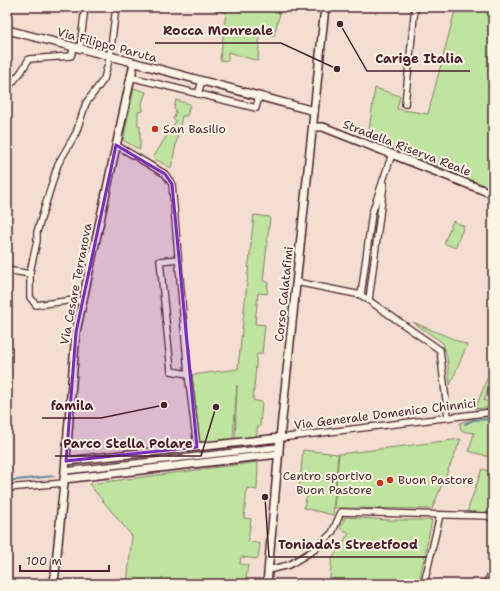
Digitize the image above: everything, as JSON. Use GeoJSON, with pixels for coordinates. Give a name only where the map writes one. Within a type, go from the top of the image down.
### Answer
{"type":"FeatureCollection","features":[{"type":"Feature","properties":{"kind":"street"},"geometry":{"type":"LineString","coordinates":[[7,89],[21,72],[29,59],[71,56],[77,48],[85,7]]}},
{"type":"Feature","properties":{"kind":"street"},"geometry":{"type":"LineString","coordinates":[[82,301],[74,300],[36,305],[30,297],[30,274],[37,241],[37,232],[58,164],[76,133],[86,103],[104,79],[110,56],[116,7]]}},
{"type":"Feature","properties":{"kind":"street","name":"Corso Calatafimi"},"geometry":{"type":"LineString","coordinates":[[267,584],[280,438],[325,7]]}},
{"type":"Feature","properties":{"kind":"street"},"geometry":{"type":"LineString","coordinates":[[405,104],[415,7]]}},
{"type":"Feature","properties":{"kind":"street","name":"Via Filippo Paruta"},"geometry":{"type":"LineString","coordinates":[[7,30],[314,111]]}},
{"type":"Feature","properties":{"kind":"street","name":"Via Cesare Terranova"},"geometry":{"type":"LineString","coordinates":[[54,584],[66,461],[76,332],[134,63]]}},
{"type":"Feature","properties":{"kind":"street","name":"Via Filippo Paruta"},"geometry":{"type":"LineString","coordinates":[[130,77],[256,108],[259,96]]}},
{"type":"Feature","properties":{"kind":"street"},"geometry":{"type":"LineString","coordinates":[[198,94],[202,81]]}},
{"type":"Feature","properties":{"kind":"street","name":"Stradella Riserva Reale"},"geometry":{"type":"LineString","coordinates":[[313,127],[323,127],[493,194]]}},
{"type":"Feature","properties":{"kind":"street"},"geometry":{"type":"LineString","coordinates":[[116,145],[165,174],[172,184],[188,374],[197,447]]}},
{"type":"Feature","properties":{"kind":"street"},"geometry":{"type":"LineString","coordinates":[[361,295],[372,213],[392,154]]}},
{"type":"Feature","properties":{"kind":"street"},"geometry":{"type":"LineString","coordinates":[[370,300],[386,172]]}},
{"type":"Feature","properties":{"kind":"street"},"geometry":{"type":"LineString","coordinates":[[178,259],[160,261],[171,371],[188,374]]}},
{"type":"Feature","properties":{"kind":"street"},"geometry":{"type":"LineString","coordinates":[[7,270],[30,274]]}},
{"type":"Feature","properties":{"kind":"street"},"geometry":{"type":"LineString","coordinates":[[296,282],[361,295],[440,350],[448,417]]}},
{"type":"Feature","properties":{"kind":"street","name":"Via Generale Domenico Chinnici"},"geometry":{"type":"LineString","coordinates":[[280,438],[493,412]]}},
{"type":"Feature","properties":{"kind":"street"},"geometry":{"type":"LineString","coordinates":[[66,461],[280,438]]}},
{"type":"Feature","properties":{"kind":"street"},"geometry":{"type":"LineString","coordinates":[[65,471],[279,450]]}},
{"type":"Feature","properties":{"kind":"street"},"geometry":{"type":"LineString","coordinates":[[7,488],[279,450]]}},
{"type":"Feature","properties":{"kind":"street"},"geometry":{"type":"LineString","coordinates":[[268,570],[289,565],[314,550],[332,534],[341,512],[486,516],[493,519]]}},
{"type":"Feature","properties":{"kind":"street"},"geometry":{"type":"LineString","coordinates":[[424,584],[440,515]]}},
{"type":"Feature","properties":{"kind":"street"},"geometry":{"type":"LineString","coordinates":[[486,584],[493,570]]}},
{"type":"Feature","properties":{"kind":"highlighted area"},"geometry":{"type":"Polygon","coordinates":[[[116,145],[165,174],[172,184],[197,447],[66,461],[76,332],[116,145]]]}},
{"type":"Feature","properties":{"kind":"green space"},"geometry":{"type":"Polygon","coordinates":[[[200,7],[288,7],[281,9],[274,36],[260,33],[258,61],[228,52],[228,61],[220,60],[226,12],[200,7]]]}},
{"type":"Feature","properties":{"kind":"green space"},"geometry":{"type":"Polygon","coordinates":[[[456,7],[493,7],[493,189],[368,137],[375,88],[400,96],[397,109],[428,114],[456,7]]]}},
{"type":"Feature","properties":{"kind":"green space"},"geometry":{"type":"Polygon","coordinates":[[[134,88],[146,92],[142,103],[143,111],[138,112],[138,126],[140,126],[140,150],[123,140],[134,88]]]}},
{"type":"Feature","properties":{"kind":"green space"},"geometry":{"type":"Polygon","coordinates":[[[176,100],[190,104],[187,116],[182,116],[171,168],[153,158],[176,121],[173,119],[176,112],[174,108],[176,100]]]}},
{"type":"Feature","properties":{"kind":"green space"},"geometry":{"type":"Polygon","coordinates":[[[254,215],[270,217],[263,281],[268,282],[267,294],[258,293],[255,324],[265,325],[262,354],[257,354],[253,400],[262,402],[260,427],[257,427],[257,436],[235,439],[237,385],[233,439],[200,444],[192,375],[238,369],[254,215]]]}},
{"type":"Feature","properties":{"kind":"green space"},"geometry":{"type":"Polygon","coordinates":[[[453,221],[464,226],[455,248],[444,243],[453,221]]]}},
{"type":"Feature","properties":{"kind":"green space"},"geometry":{"type":"Polygon","coordinates":[[[413,322],[467,345],[450,385],[447,357],[443,343],[413,322]]]}},
{"type":"Feature","properties":{"kind":"green space"},"geometry":{"type":"Polygon","coordinates":[[[493,364],[493,378],[484,401],[493,401],[493,407],[475,409],[493,364]]]}},
{"type":"Feature","properties":{"kind":"green space"},"geometry":{"type":"Polygon","coordinates":[[[493,416],[493,458],[469,451],[474,433],[461,431],[460,423],[474,418],[493,416]]]}},
{"type":"Feature","properties":{"kind":"green space","name":"Buon Pastore"},"geometry":{"type":"Polygon","coordinates":[[[461,439],[432,509],[334,508],[339,454],[461,439]]]}},
{"type":"Feature","properties":{"kind":"green space"},"geometry":{"type":"Polygon","coordinates":[[[303,450],[338,454],[333,515],[304,508],[307,493],[299,491],[303,450]]]}},
{"type":"Feature","properties":{"kind":"green space"},"geometry":{"type":"Polygon","coordinates":[[[258,462],[257,490],[247,488],[244,518],[251,519],[248,541],[260,544],[258,559],[241,557],[240,564],[248,565],[245,584],[127,584],[132,536],[89,484],[258,462]]]}},
{"type":"Feature","properties":{"kind":"green space"},"geometry":{"type":"Polygon","coordinates":[[[482,469],[493,472],[493,514],[467,512],[482,469]]]}},
{"type":"Feature","properties":{"kind":"green space"},"geometry":{"type":"Polygon","coordinates":[[[345,517],[387,520],[432,520],[420,578],[414,578],[412,584],[329,584],[332,559],[349,533],[340,528],[345,517]]]}},
{"type":"Feature","properties":{"kind":"waterway"},"geometry":{"type":"LineString","coordinates":[[465,424],[473,420],[493,419]]}},
{"type":"Feature","properties":{"kind":"waterway"},"geometry":{"type":"LineString","coordinates":[[7,481],[54,476]]}},
{"type":"Feature","properties":{"kind":"place","name":"Carige Italia"},"geometry":{"type":"Point","coordinates":[340,24]}},
{"type":"Feature","properties":{"kind":"place","name":"Rocca Monreale"},"geometry":{"type":"Point","coordinates":[337,69]}},
{"type":"Feature","properties":{"kind":"place","name":"San Basilio"},"geometry":{"type":"Point","coordinates":[155,129]}},
{"type":"Feature","properties":{"kind":"place","name":"famila"},"geometry":{"type":"Point","coordinates":[164,405]}},
{"type":"Feature","properties":{"kind":"place","name":"Parco Stella Polare"},"geometry":{"type":"Point","coordinates":[216,407]}},
{"type":"Feature","properties":{"kind":"place","name":"Buon Pastore"},"geometry":{"type":"Point","coordinates":[390,480]}},
{"type":"Feature","properties":{"kind":"place","name":"Centro sportivo Buon Pastore"},"geometry":{"type":"Point","coordinates":[380,483]}},
{"type":"Feature","properties":{"kind":"place","name":"Toniada's Streetfood"},"geometry":{"type":"Point","coordinates":[265,497]}}]}
